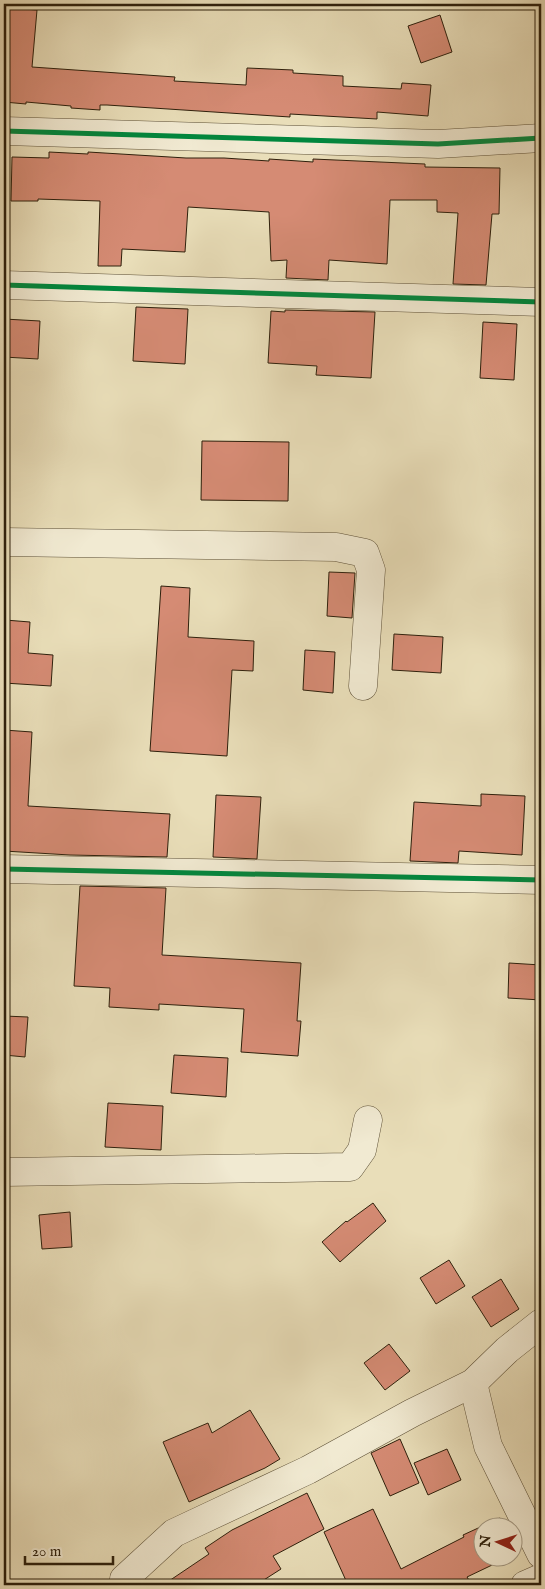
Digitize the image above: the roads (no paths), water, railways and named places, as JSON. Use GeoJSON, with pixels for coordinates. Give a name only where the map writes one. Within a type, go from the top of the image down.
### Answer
{"type":"FeatureCollection","features":[{"type":"Feature","properties":{"kind":"street"},"geometry":{"type":"LineString","coordinates":[[4,131],[438,144],[541,138]]}},
{"type":"Feature","properties":{"kind":"street"},"geometry":{"type":"LineString","coordinates":[[4,285],[541,302]]}},
{"type":"Feature","properties":{"kind":"street"},"geometry":{"type":"LineString","coordinates":[[4,542],[336,547],[365,553],[371,570],[363,686]]}},
{"type":"Feature","properties":{"kind":"street"},"geometry":{"type":"LineString","coordinates":[[4,869],[541,880]]}},
{"type":"Feature","properties":{"kind":"street"},"geometry":{"type":"LineString","coordinates":[[4,1172],[350,1167],[362,1150],[368,1120]]}},
{"type":"Feature","properties":{"kind":"street"},"geometry":{"type":"LineString","coordinates":[[124,1579],[174,1532],[308,1470],[412,1413],[473,1383],[507,1350],[541,1322]]}},
{"type":"Feature","properties":{"kind":"street"},"geometry":{"type":"LineString","coordinates":[[473,1383],[488,1446],[541,1554]]}},
{"type":"Feature","properties":{"kind":"street"},"geometry":{"type":"LineString","coordinates":[[525,1585],[541,1578]]}}]}
